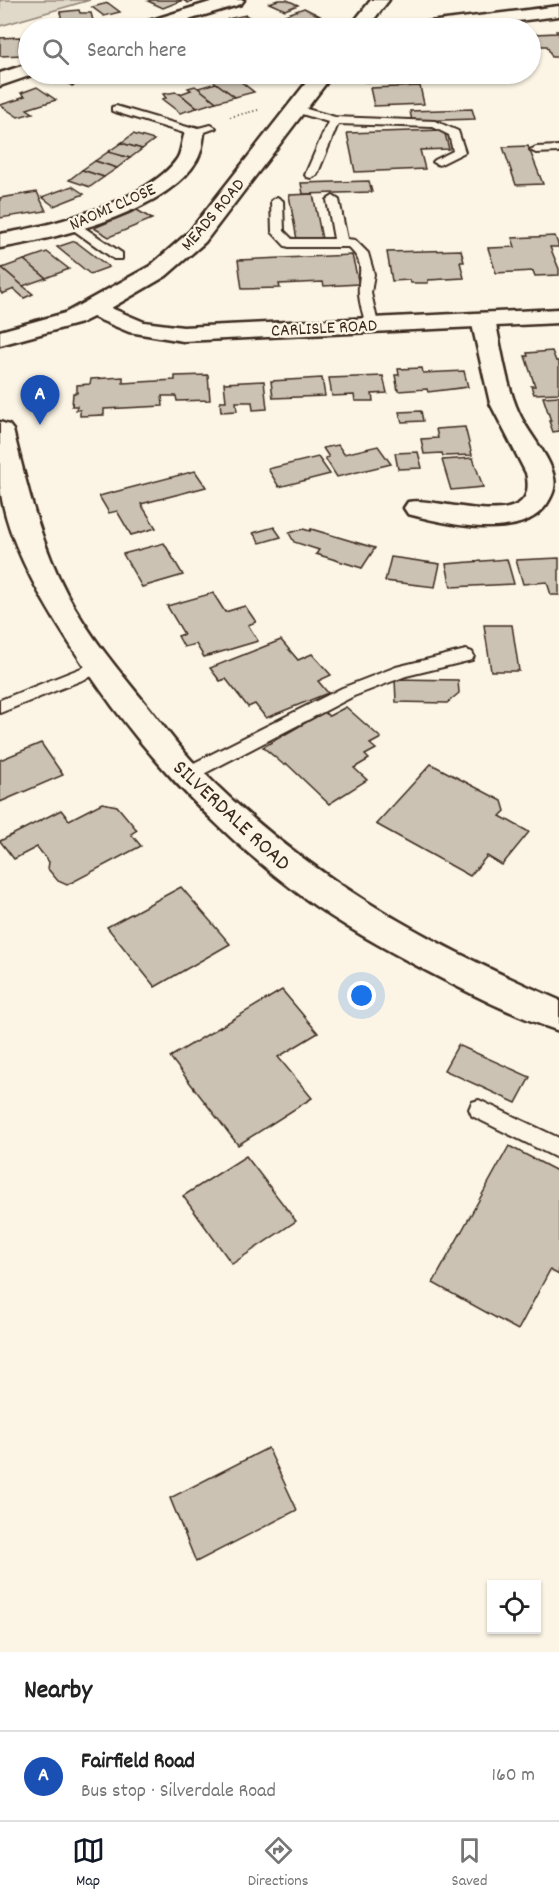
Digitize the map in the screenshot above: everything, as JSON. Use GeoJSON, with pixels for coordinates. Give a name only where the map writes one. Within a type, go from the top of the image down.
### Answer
{"type":"FeatureCollection","features":[{"type":"Feature","properties":{"kind":"street"},"geometry":{"type":"LineString","coordinates":[[177,18],[235,0]]}},
{"type":"Feature","properties":{"kind":"street"},"geometry":{"type":"LineString","coordinates":[[366,18],[380,0]]}},
{"type":"Feature","properties":{"kind":"street"},"geometry":{"type":"LineString","coordinates":[[502,18],[559,11]]}},
{"type":"Feature","properties":{"kind":"street"},"geometry":{"type":"LineString","coordinates":[[0,80],[18,74]]}},
{"type":"Feature","properties":{"kind":"street","name":"MEADS ROAD"},"geometry":{"type":"LineString","coordinates":[[0,339],[44,327],[94,308],[159,271],[197,237],[315,84]]}},
{"type":"Feature","properties":{"kind":"street","name":"NAOMI CLOSE"},"geometry":{"type":"LineString","coordinates":[[0,242],[53,231],[143,195],[167,180],[183,166],[202,131]]}},
{"type":"Feature","properties":{"kind":"street","name":"CARLISLE ROAD"},"geometry":{"type":"LineString","coordinates":[[94,308],[128,326],[156,332],[183,334],[559,316]]}},
{"type":"Feature","properties":{"kind":"street"},"geometry":{"type":"LineString","coordinates":[[418,508],[493,519],[514,518],[530,510],[542,487],[539,471],[507,414],[498,388],[483,320]]}},
{"type":"Feature","properties":{"kind":"street","name":"SILVERDALE ROAD"},"geometry":{"type":"LineString","coordinates":[[1,438],[21,522],[53,595],[99,667],[186,776],[252,837],[316,888],[369,922],[480,982],[559,1016]]}},
{"type":"Feature","properties":{"kind":"lane"},"geometry":{"type":"LineString","coordinates":[[116,109],[202,131]]}},
{"type":"Feature","properties":{"kind":"lane"},"geometry":{"type":"LineString","coordinates":[[296,109],[334,120],[435,124],[445,127],[454,133],[459,152],[439,162]]}},
{"type":"Feature","properties":{"kind":"lane"},"geometry":{"type":"LineString","coordinates":[[311,175],[334,120]]}},
{"type":"Feature","properties":{"kind":"lane"},"geometry":{"type":"LineString","coordinates":[[536,150],[559,149]]}},
{"type":"Feature","properties":{"kind":"lane"},"geometry":{"type":"LineString","coordinates":[[333,200],[341,242]]}},
{"type":"Feature","properties":{"kind":"lane"},"geometry":{"type":"LineString","coordinates":[[277,201],[278,232],[289,243],[351,243],[362,253],[368,274],[365,293],[372,324]]}},
{"type":"Feature","properties":{"kind":"lane"},"geometry":{"type":"LineString","coordinates":[[73,224],[118,256]]}},
{"type":"Feature","properties":{"kind":"lane"},"geometry":{"type":"LineString","coordinates":[[186,776],[348,692],[402,671],[466,657]]}},
{"type":"Feature","properties":{"kind":"lane"},"geometry":{"type":"LineString","coordinates":[[0,707],[99,667]]}},
{"type":"Feature","properties":{"kind":"lane"},"geometry":{"type":"LineString","coordinates":[[479,1109],[559,1149]]}},
{"type":"Feature","properties":{"kind":"path"},"geometry":{"type":"LineString","coordinates":[[202,131],[214,121],[273,106],[281,107],[284,104],[296,109]]}},
{"type":"Feature","properties":{"kind":"shaded area"},"geometry":{"type":"Polygon","coordinates":[[[0,0],[90,0],[28,18],[18,18],[18,21],[0,26],[0,0]]]}},
{"type":"Feature","properties":{"kind":"building"},"geometry":{"type":"Polygon","coordinates":[[[183,0],[163,8],[148,1],[183,0]]]}},
{"type":"Feature","properties":{"kind":"building"},"geometry":{"type":"Polygon","coordinates":[[[287,0],[298,5],[285,10],[269,3],[287,0]]]}},
{"type":"Feature","properties":{"kind":"building"},"geometry":{"type":"Polygon","coordinates":[[[108,3],[120,12],[104,16],[92,7],[108,3]]]}},
{"type":"Feature","properties":{"kind":"building"},"geometry":{"type":"Polygon","coordinates":[[[304,8],[320,16],[314,18],[276,18],[304,8]]]}},
{"type":"Feature","properties":{"kind":"building"},"geometry":{"type":"Polygon","coordinates":[[[79,10],[80,13],[91,13],[92,18],[61,18],[60,12],[79,10]]]}},
{"type":"Feature","properties":{"kind":"building"},"geometry":{"type":"Polygon","coordinates":[[[246,15],[250,18],[232,18],[246,15]]]}},
{"type":"Feature","properties":{"kind":"building"},"geometry":{"type":"Polygon","coordinates":[[[556,31],[559,31],[559,57],[552,57],[547,46],[541,46],[541,34],[557,33],[556,31]]]}},
{"type":"Feature","properties":{"kind":"building"},"geometry":{"type":"Polygon","coordinates":[[[18,37],[18,55],[0,56],[0,38],[18,37]]]}},
{"type":"Feature","properties":{"kind":"building"},"geometry":{"type":"Polygon","coordinates":[[[217,84],[244,84],[254,92],[235,97],[217,84]]]}},
{"type":"Feature","properties":{"kind":"building"},"geometry":{"type":"Polygon","coordinates":[[[217,84],[235,97],[216,102],[198,88],[217,84]]]}},
{"type":"Feature","properties":{"kind":"building"},"geometry":{"type":"Polygon","coordinates":[[[195,86],[216,102],[197,108],[180,94],[195,86]]]}},
{"type":"Feature","properties":{"kind":"building"},"geometry":{"type":"Polygon","coordinates":[[[420,86],[424,104],[374,106],[370,88],[420,86]]]}},
{"type":"Feature","properties":{"kind":"building"},"geometry":{"type":"Polygon","coordinates":[[[37,87],[56,100],[27,109],[33,113],[18,117],[0,105],[20,99],[25,96],[21,93],[37,87]]]}},
{"type":"Feature","properties":{"kind":"building"},"geometry":{"type":"Polygon","coordinates":[[[176,92],[197,108],[180,113],[162,99],[166,98],[163,94],[176,92]]]}},
{"type":"Feature","properties":{"kind":"building"},"geometry":{"type":"Polygon","coordinates":[[[472,109],[475,119],[412,121],[410,111],[472,109]]]}},
{"type":"Feature","properties":{"kind":"building"},"geometry":{"type":"Polygon","coordinates":[[[444,130],[449,149],[420,150],[425,169],[355,172],[347,133],[444,130]]]}},
{"type":"Feature","properties":{"kind":"building"},"geometry":{"type":"Polygon","coordinates":[[[133,134],[154,140],[142,149],[121,143],[133,134]]]}},
{"type":"Feature","properties":{"kind":"building"},"geometry":{"type":"Polygon","coordinates":[[[121,143],[142,149],[130,158],[108,152],[121,143]]]}},
{"type":"Feature","properties":{"kind":"building"},"geometry":{"type":"Polygon","coordinates":[[[528,146],[543,184],[516,185],[503,147],[528,146]]]}},
{"type":"Feature","properties":{"kind":"building"},"geometry":{"type":"Polygon","coordinates":[[[108,152],[130,158],[117,168],[95,161],[108,152]]]}},
{"type":"Feature","properties":{"kind":"building"},"geometry":{"type":"Polygon","coordinates":[[[95,161],[117,168],[104,177],[82,170],[95,161]]]}},
{"type":"Feature","properties":{"kind":"building"},"geometry":{"type":"Polygon","coordinates":[[[82,170],[104,177],[90,187],[69,180],[82,170]]]}},
{"type":"Feature","properties":{"kind":"building"},"geometry":{"type":"Polygon","coordinates":[[[369,181],[372,192],[303,194],[301,183],[369,181]]]}},
{"type":"Feature","properties":{"kind":"building"},"geometry":{"type":"Polygon","coordinates":[[[72,186],[84,194],[54,206],[42,197],[72,186]]]}},
{"type":"Feature","properties":{"kind":"building"},"geometry":{"type":"Polygon","coordinates":[[[37,192],[46,211],[0,218],[0,198],[37,192]]]}},
{"type":"Feature","properties":{"kind":"building"},"geometry":{"type":"Polygon","coordinates":[[[313,194],[322,239],[297,240],[289,195],[313,194]]]}},
{"type":"Feature","properties":{"kind":"building"},"geometry":{"type":"Polygon","coordinates":[[[137,210],[152,219],[109,237],[94,228],[137,210]]]}},
{"type":"Feature","properties":{"kind":"building"},"geometry":{"type":"Polygon","coordinates":[[[555,236],[559,247],[550,247],[559,269],[559,275],[535,276],[533,271],[496,273],[488,248],[515,247],[512,238],[555,236]]]}},
{"type":"Feature","properties":{"kind":"building"},"geometry":{"type":"Polygon","coordinates":[[[75,241],[109,267],[90,274],[57,247],[75,241]]]}},
{"type":"Feature","properties":{"kind":"building"},"geometry":{"type":"Polygon","coordinates":[[[461,250],[464,262],[460,262],[464,278],[428,280],[428,283],[411,283],[410,280],[392,281],[387,252],[461,250]]]}},
{"type":"Feature","properties":{"kind":"building"},"geometry":{"type":"Polygon","coordinates":[[[47,252],[69,269],[46,278],[24,260],[47,252]]]}},
{"type":"Feature","properties":{"kind":"building"},"geometry":{"type":"Polygon","coordinates":[[[352,255],[359,284],[324,286],[323,282],[279,284],[280,288],[242,289],[238,260],[352,255]]]}},
{"type":"Feature","properties":{"kind":"building"},"geometry":{"type":"Polygon","coordinates":[[[24,260],[46,278],[23,286],[2,268],[24,260]]]}},
{"type":"Feature","properties":{"kind":"building"},"geometry":{"type":"Polygon","coordinates":[[[2,268],[33,294],[24,298],[14,289],[2,294],[0,269],[2,268]]]}},
{"type":"Feature","properties":{"kind":"building"},"geometry":{"type":"Polygon","coordinates":[[[552,351],[556,361],[559,361],[559,393],[534,394],[531,386],[535,386],[525,356],[528,356],[527,353],[552,351]]]}},
{"type":"Feature","properties":{"kind":"building"},"geometry":{"type":"Polygon","coordinates":[[[422,368],[423,373],[464,371],[468,387],[428,392],[427,389],[398,391],[395,375],[399,375],[398,369],[422,368]]]}},
{"type":"Feature","properties":{"kind":"building"},"geometry":{"type":"Polygon","coordinates":[[[208,375],[210,400],[177,401],[176,396],[162,396],[163,406],[104,409],[104,415],[80,416],[80,410],[76,410],[77,406],[72,406],[73,393],[77,393],[77,385],[90,384],[91,379],[123,377],[123,383],[175,380],[175,376],[208,375]]]}},
{"type":"Feature","properties":{"kind":"building"},"geometry":{"type":"Polygon","coordinates":[[[383,376],[387,393],[372,394],[373,401],[355,401],[354,395],[332,396],[329,378],[383,376]]]}},
{"type":"Feature","properties":{"kind":"building"},"geometry":{"type":"Polygon","coordinates":[[[322,378],[325,396],[273,398],[271,381],[322,378]]]}},
{"type":"Feature","properties":{"kind":"building"},"geometry":{"type":"Polygon","coordinates":[[[264,381],[267,409],[253,410],[252,402],[236,402],[237,411],[221,412],[220,401],[226,401],[224,383],[264,381]]]}},
{"type":"Feature","properties":{"kind":"building"},"geometry":{"type":"Polygon","coordinates":[[[559,396],[559,431],[553,432],[543,397],[559,396]]]}},
{"type":"Feature","properties":{"kind":"building"},"geometry":{"type":"Polygon","coordinates":[[[421,411],[423,421],[402,422],[399,412],[421,411]]]}},
{"type":"Feature","properties":{"kind":"building"},"geometry":{"type":"Polygon","coordinates":[[[465,427],[472,455],[424,454],[421,439],[438,438],[436,429],[465,427]]]}},
{"type":"Feature","properties":{"kind":"building"},"geometry":{"type":"Polygon","coordinates":[[[338,445],[344,454],[378,446],[391,464],[337,477],[325,458],[329,457],[323,448],[338,445]]]}},
{"type":"Feature","properties":{"kind":"building"},"geometry":{"type":"Polygon","coordinates":[[[418,452],[422,468],[398,469],[395,453],[418,452]]]}},
{"type":"Feature","properties":{"kind":"building"},"geometry":{"type":"Polygon","coordinates":[[[318,457],[330,474],[279,487],[268,469],[318,457]]]}},
{"type":"Feature","properties":{"kind":"building"},"geometry":{"type":"Polygon","coordinates":[[[473,458],[483,487],[451,490],[442,460],[473,458]]]}},
{"type":"Feature","properties":{"kind":"building"},"geometry":{"type":"Polygon","coordinates":[[[195,471],[206,487],[141,504],[156,528],[131,535],[117,511],[109,513],[99,496],[195,471]]]}},
{"type":"Feature","properties":{"kind":"building"},"geometry":{"type":"Polygon","coordinates":[[[274,527],[281,537],[260,543],[253,533],[274,527]]]}},
{"type":"Feature","properties":{"kind":"building"},"geometry":{"type":"Polygon","coordinates":[[[303,529],[310,531],[311,529],[375,548],[362,568],[316,554],[319,550],[294,542],[289,533],[303,529]]]}},
{"type":"Feature","properties":{"kind":"building"},"geometry":{"type":"Polygon","coordinates":[[[164,543],[183,575],[142,587],[123,554],[164,543]]]}},
{"type":"Feature","properties":{"kind":"building"},"geometry":{"type":"Polygon","coordinates":[[[391,557],[440,564],[435,587],[385,581],[391,557]]]}},
{"type":"Feature","properties":{"kind":"building"},"geometry":{"type":"Polygon","coordinates":[[[559,558],[559,595],[551,595],[547,582],[523,584],[516,560],[559,558]]]}},
{"type":"Feature","properties":{"kind":"building"},"geometry":{"type":"Polygon","coordinates":[[[507,559],[514,584],[451,587],[446,564],[507,559]]]}},
{"type":"Feature","properties":{"kind":"building"},"geometry":{"type":"Polygon","coordinates":[[[213,593],[225,612],[245,606],[256,622],[248,625],[258,641],[204,657],[196,644],[184,647],[178,636],[184,634],[167,606],[213,593]]]}},
{"type":"Feature","properties":{"kind":"building"},"geometry":{"type":"Polygon","coordinates":[[[484,625],[512,625],[519,671],[491,671],[484,625]]]}},
{"type":"Feature","properties":{"kind":"building"},"geometry":{"type":"Polygon","coordinates":[[[281,640],[298,660],[312,654],[331,675],[318,681],[328,693],[266,718],[255,704],[248,707],[226,679],[220,681],[210,668],[281,640]]]}},
{"type":"Feature","properties":{"kind":"building"},"geometry":{"type":"Polygon","coordinates":[[[395,679],[458,680],[459,693],[447,703],[396,702],[395,679]]]}},
{"type":"Feature","properties":{"kind":"building"},"geometry":{"type":"Polygon","coordinates":[[[346,707],[381,738],[370,744],[376,749],[365,755],[369,759],[354,768],[367,780],[329,804],[287,764],[284,765],[263,747],[324,712],[329,716],[346,707]]]}},
{"type":"Feature","properties":{"kind":"building"},"geometry":{"type":"Polygon","coordinates":[[[41,743],[63,775],[0,802],[0,760],[41,743]]]}},
{"type":"Feature","properties":{"kind":"building"},"geometry":{"type":"Polygon","coordinates":[[[431,764],[502,801],[505,811],[500,816],[529,832],[502,865],[487,856],[470,876],[376,824],[431,764]]]}},
{"type":"Feature","properties":{"kind":"building"},"geometry":{"type":"Polygon","coordinates":[[[102,803],[117,806],[137,830],[131,834],[141,846],[67,885],[58,881],[48,869],[49,862],[37,847],[14,859],[0,841],[61,810],[69,820],[102,803]]]}},
{"type":"Feature","properties":{"kind":"building"},"geometry":{"type":"Polygon","coordinates":[[[181,887],[230,944],[155,987],[107,927],[181,887]]]}},
{"type":"Feature","properties":{"kind":"building"},"geometry":{"type":"Polygon","coordinates":[[[282,990],[318,1033],[278,1057],[312,1098],[238,1145],[170,1057],[282,990]]]}},
{"type":"Feature","properties":{"kind":"building"},"geometry":{"type":"Polygon","coordinates":[[[458,1045],[530,1077],[516,1103],[444,1070],[458,1045]]]}},
{"type":"Feature","properties":{"kind":"building"},"geometry":{"type":"Polygon","coordinates":[[[509,1146],[559,1172],[559,1275],[550,1270],[518,1330],[433,1283],[509,1146]]]}},
{"type":"Feature","properties":{"kind":"building"},"geometry":{"type":"Polygon","coordinates":[[[246,1156],[296,1221],[232,1264],[183,1196],[246,1156]]]}},
{"type":"Feature","properties":{"kind":"building"},"geometry":{"type":"Polygon","coordinates":[[[268,1448],[297,1510],[196,1562],[170,1498],[268,1448]]]}},
{"type":"Feature","properties":{"kind":"place","name":"Fairfield Road"},"geometry":{"type":"Point","coordinates":[40,425]}}]}
